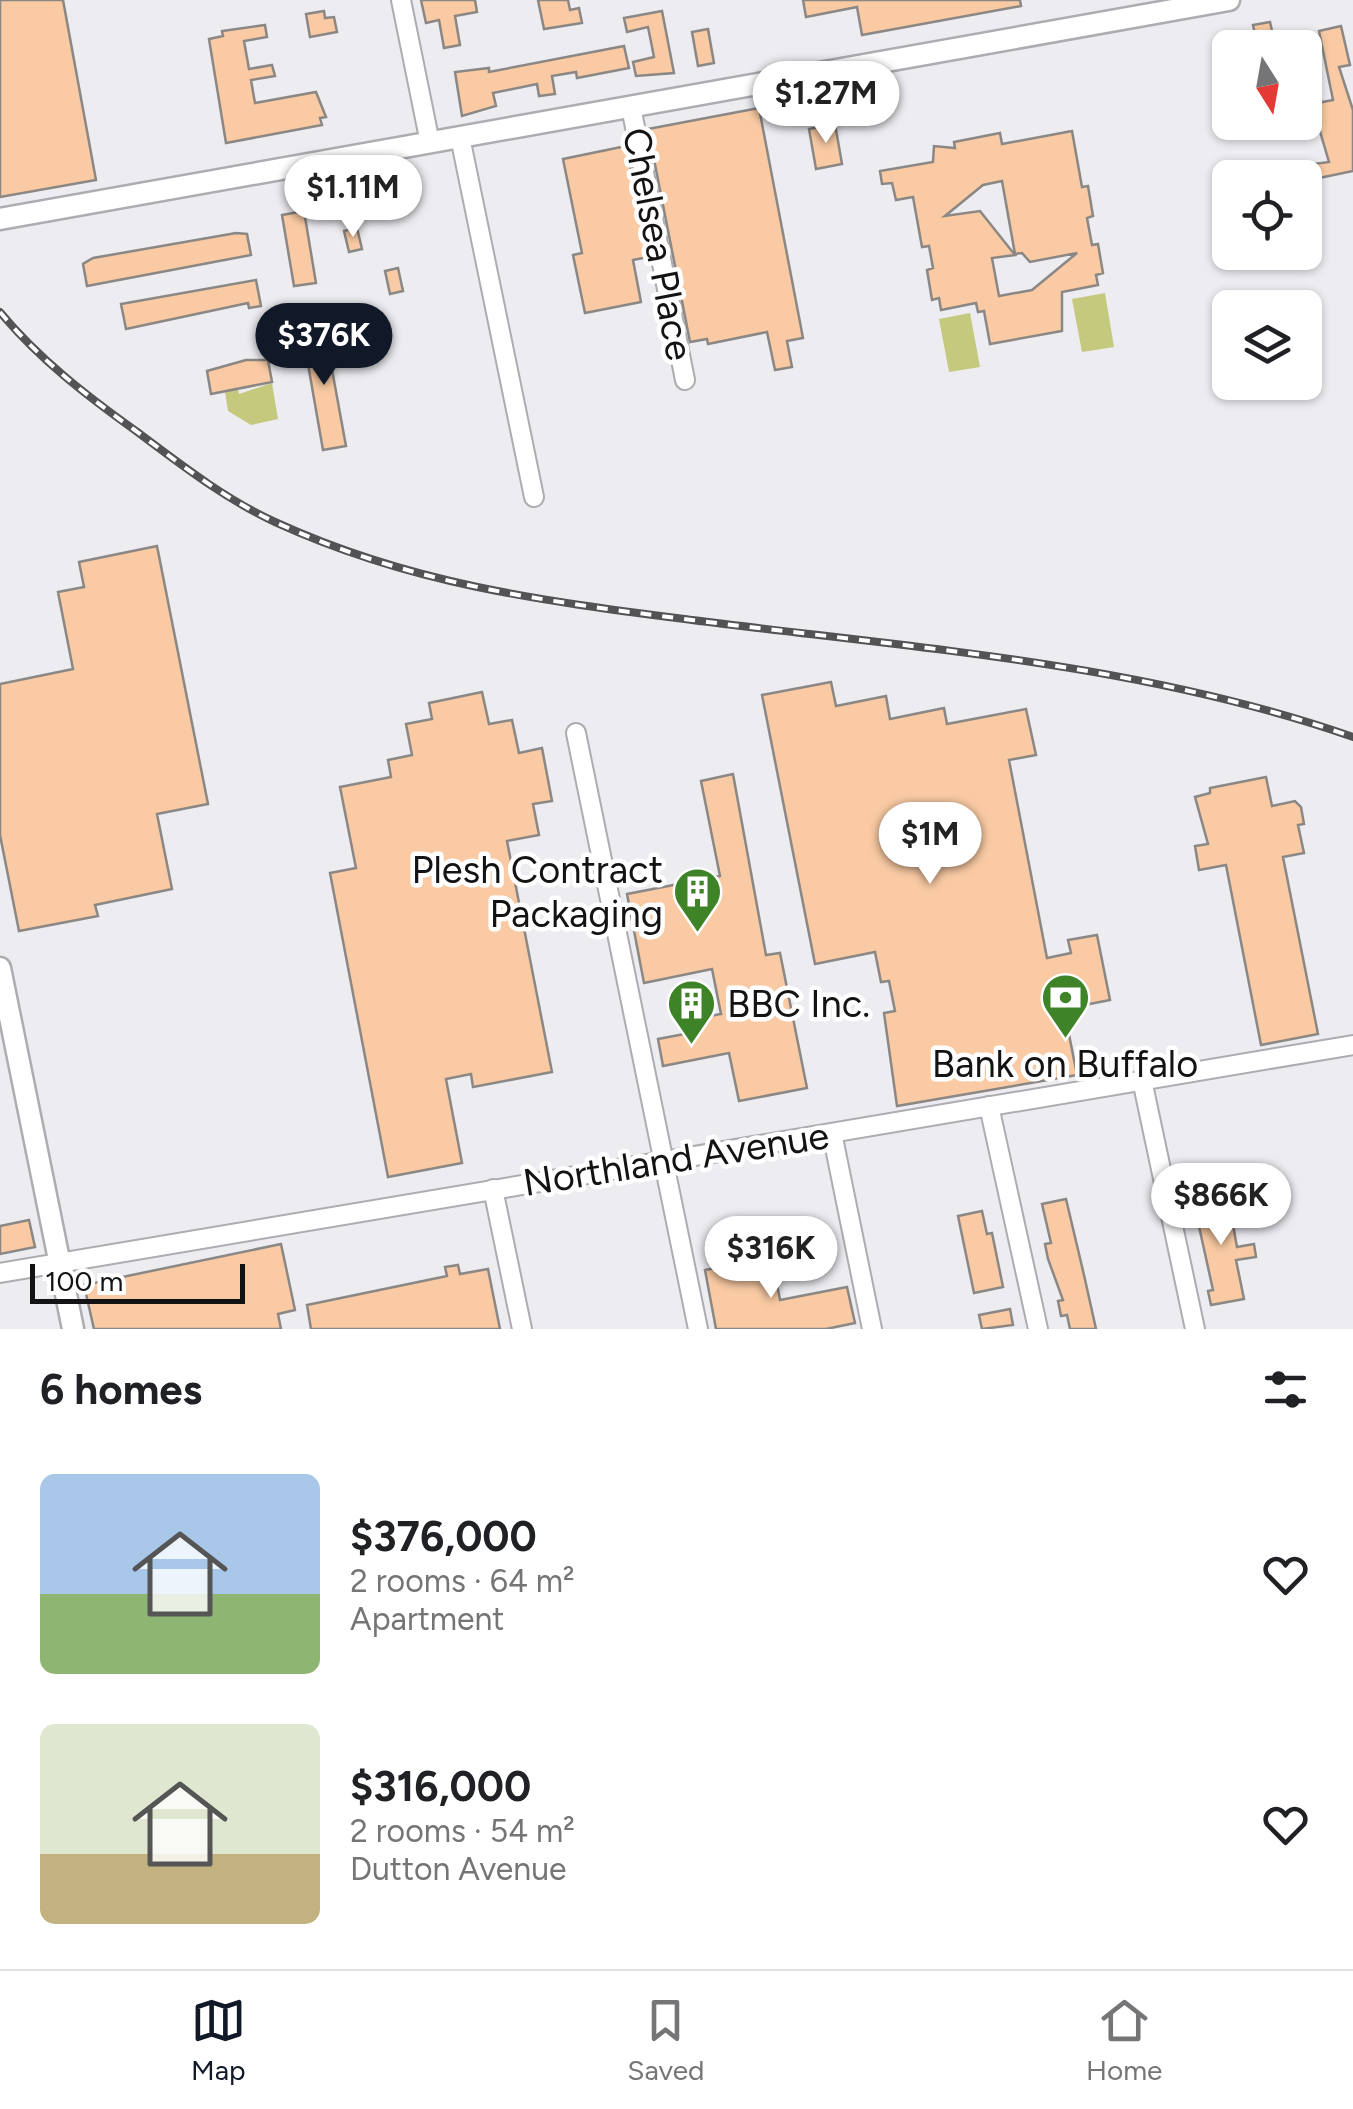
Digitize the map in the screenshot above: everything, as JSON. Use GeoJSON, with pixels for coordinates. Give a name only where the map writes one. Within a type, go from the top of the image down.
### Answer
{"type":"FeatureCollection","features":[{"type":"Feature","properties":{"kind":"street"},"geometry":{"type":"LineString","coordinates":[[402,0],[430,142]]}},
{"type":"Feature","properties":{"kind":"street"},"geometry":{"type":"LineString","coordinates":[[0,220],[1228,0]]}},
{"type":"Feature","properties":{"kind":"street","name":"Chelsea Place"},"geometry":{"type":"LineString","coordinates":[[632,106],[685,380]]}},
{"type":"Feature","properties":{"kind":"street"},"geometry":{"type":"LineString","coordinates":[[460,137],[534,497]]}},
{"type":"Feature","properties":{"kind":"street"},"geometry":{"type":"LineString","coordinates":[[576,732],[698,1329]]}},
{"type":"Feature","properties":{"kind":"street"},"geometry":{"type":"LineString","coordinates":[[0,968],[72,1329]]}},
{"type":"Feature","properties":{"kind":"street","name":"Northland Avenue"},"geometry":{"type":"LineString","coordinates":[[0,1274],[1353,1045]]}},
{"type":"Feature","properties":{"kind":"street"},"geometry":{"type":"LineString","coordinates":[[1142,1080],[1196,1329]]}},
{"type":"Feature","properties":{"kind":"street"},"geometry":{"type":"LineString","coordinates":[[989,1106],[1038,1329]]}},
{"type":"Feature","properties":{"kind":"street"},"geometry":{"type":"LineString","coordinates":[[832,1132],[872,1329]]}},
{"type":"Feature","properties":{"kind":"street"},"geometry":{"type":"LineString","coordinates":[[494,1189],[522,1329]]}},
{"type":"Feature","properties":{"kind":"green space"},"geometry":{"type":"Polygon","coordinates":[[[1105,293],[1114,347],[1082,352],[1072,299],[1105,293]]]}},
{"type":"Feature","properties":{"kind":"green space"},"geometry":{"type":"Polygon","coordinates":[[[970,313],[980,367],[949,372],[939,319],[970,313]]]}},
{"type":"Feature","properties":{"kind":"green space"},"geometry":{"type":"Polygon","coordinates":[[[272,383],[278,419],[251,425],[228,411],[225,392],[238,389],[239,394],[272,383]]]}},
{"type":"Feature","properties":{"kind":"building"},"geometry":{"type":"Polygon","coordinates":[[[0,0],[63,0],[96,180],[0,197],[0,0]]]}},
{"type":"Feature","properties":{"kind":"building"},"geometry":{"type":"Polygon","coordinates":[[[421,0],[475,0],[477,12],[455,16],[460,45],[444,48],[439,20],[426,23],[421,0]]]}},
{"type":"Feature","properties":{"kind":"building"},"geometry":{"type":"Polygon","coordinates":[[[538,0],[568,0],[570,10],[579,8],[582,23],[544,29],[538,0]]]}},
{"type":"Feature","properties":{"kind":"building"},"geometry":{"type":"Polygon","coordinates":[[[803,0],[1020,0],[1021,6],[862,35],[857,7],[806,17],[803,0]]]}},
{"type":"Feature","properties":{"kind":"building"},"geometry":{"type":"Polygon","coordinates":[[[324,11],[325,18],[334,17],[337,32],[310,37],[306,14],[324,11]]]}},
{"type":"Feature","properties":{"kind":"building"},"geometry":{"type":"Polygon","coordinates":[[[662,11],[674,73],[636,76],[633,62],[654,57],[648,27],[627,32],[624,18],[662,11]]]}},
{"type":"Feature","properties":{"kind":"building"},"geometry":{"type":"Polygon","coordinates":[[[1270,22],[1272,30],[1254,30],[1253,25],[1270,22]]]}},
{"type":"Feature","properties":{"kind":"building"},"geometry":{"type":"Polygon","coordinates":[[[265,25],[267,37],[244,41],[249,69],[272,65],[275,76],[251,80],[255,103],[316,92],[326,117],[320,118],[322,125],[226,143],[209,39],[223,36],[222,31],[265,25]]]}},
{"type":"Feature","properties":{"kind":"building"},"geometry":{"type":"Polygon","coordinates":[[[1341,26],[1350,65],[1339,67],[1353,110],[1353,171],[1322,177],[1322,163],[1329,162],[1322,138],[1322,102],[1333,100],[1322,30],[1341,26]]]}},
{"type":"Feature","properties":{"kind":"building"},"geometry":{"type":"Polygon","coordinates":[[[708,29],[714,63],[698,66],[692,32],[708,29]]]}},
{"type":"Feature","properties":{"kind":"building"},"geometry":{"type":"Polygon","coordinates":[[[624,46],[629,68],[577,78],[576,72],[552,76],[555,94],[539,96],[537,84],[493,93],[496,106],[462,116],[455,72],[489,68],[489,72],[624,46]]]}},
{"type":"Feature","properties":{"kind":"building"},"geometry":{"type":"Polygon","coordinates":[[[759,108],[803,338],[787,341],[792,367],[775,370],[767,332],[708,344],[707,339],[690,342],[648,129],[759,108]]]}},
{"type":"Feature","properties":{"kind":"building"},"geometry":{"type":"Polygon","coordinates":[[[835,124],[842,164],[816,169],[809,129],[835,124]]]}},
{"type":"Feature","properties":{"kind":"building"},"geometry":{"type":"Polygon","coordinates":[[[1072,131],[1082,187],[1088,186],[1093,216],[1087,218],[1092,245],[1098,244],[1103,273],[1096,275],[1098,285],[1062,292],[1062,331],[990,344],[984,311],[978,312],[976,303],[941,310],[939,298],[932,300],[927,270],[933,268],[929,246],[922,247],[913,197],[896,200],[892,183],[882,184],[880,171],[933,162],[934,146],[955,148],[954,142],[1000,133],[1002,144],[1072,131]],[[1002,181],[983,185],[945,216],[980,211],[1015,255],[992,258],[999,296],[1032,290],[1077,253],[1030,262],[1022,253],[1015,254],[1002,181]]]}},
{"type":"Feature","properties":{"kind":"building"},"geometry":{"type":"Polygon","coordinates":[[[626,146],[648,257],[633,260],[641,302],[585,313],[573,255],[582,253],[563,159],[626,146]]]}},
{"type":"Feature","properties":{"kind":"building"},"geometry":{"type":"Polygon","coordinates":[[[304,211],[316,283],[294,286],[282,215],[304,211]]]}},
{"type":"Feature","properties":{"kind":"building"},"geometry":{"type":"Polygon","coordinates":[[[357,228],[362,249],[349,252],[344,231],[357,228]]]}},
{"type":"Feature","properties":{"kind":"building"},"geometry":{"type":"Polygon","coordinates":[[[247,234],[251,255],[87,286],[83,264],[93,258],[247,234]]]}},
{"type":"Feature","properties":{"kind":"building"},"geometry":{"type":"Polygon","coordinates":[[[398,268],[403,291],[390,294],[385,271],[398,268]]]}},
{"type":"Feature","properties":{"kind":"building"},"geometry":{"type":"Polygon","coordinates":[[[256,280],[261,306],[249,308],[248,303],[126,329],[121,304],[256,280]]]}},
{"type":"Feature","properties":{"kind":"building"},"geometry":{"type":"Polygon","coordinates":[[[324,326],[346,446],[323,450],[302,330],[324,326]]]}},
{"type":"Feature","properties":{"kind":"building"},"geometry":{"type":"Polygon","coordinates":[[[246,360],[268,360],[272,382],[211,394],[207,371],[246,360]]]}},
{"type":"Feature","properties":{"kind":"building"},"geometry":{"type":"Polygon","coordinates":[[[157,546],[208,804],[157,814],[172,889],[95,905],[98,916],[19,931],[0,835],[0,684],[73,669],[58,592],[84,587],[79,562],[157,546]]]}},
{"type":"Feature","properties":{"kind":"building"},"geometry":{"type":"Polygon","coordinates":[[[831,682],[836,706],[886,696],[890,719],[944,708],[947,724],[1026,709],[1036,755],[1009,760],[1047,958],[1071,953],[1068,940],[1097,935],[1110,1000],[1064,1009],[1077,1075],[897,1106],[884,1013],[895,1011],[889,981],[881,982],[875,952],[815,964],[762,695],[831,682]]]}},
{"type":"Feature","properties":{"kind":"building"},"geometry":{"type":"Polygon","coordinates":[[[482,692],[489,724],[512,720],[519,753],[542,748],[552,801],[533,804],[539,835],[507,841],[552,1072],[473,1087],[471,1074],[446,1079],[462,1163],[388,1177],[330,873],[356,868],[340,787],[391,777],[388,760],[412,755],[406,724],[432,719],[429,703],[482,692]]]}},
{"type":"Feature","properties":{"kind":"building","name":"Plesh Contract Packaging"},"geometry":{"type":"Polygon","coordinates":[[[733,774],[766,955],[780,953],[807,1088],[739,1101],[729,1053],[663,1066],[658,1039],[695,1032],[692,1019],[721,1014],[712,969],[644,983],[627,894],[720,876],[701,781],[733,774]]]}},
{"type":"Feature","properties":{"kind":"building"},"geometry":{"type":"Polygon","coordinates":[[[1266,777],[1272,806],[1295,801],[1301,807],[1304,824],[1298,825],[1304,853],[1283,857],[1318,1034],[1261,1045],[1226,865],[1199,870],[1195,846],[1208,844],[1195,797],[1210,793],[1210,788],[1266,777]]]}},
{"type":"Feature","properties":{"kind":"building"},"geometry":{"type":"Polygon","coordinates":[[[1227,1192],[1237,1247],[1254,1244],[1256,1257],[1236,1260],[1244,1299],[1211,1305],[1208,1291],[1213,1290],[1193,1199],[1227,1192]]]}},
{"type":"Feature","properties":{"kind":"building"},"geometry":{"type":"Polygon","coordinates":[[[1066,1199],[1096,1329],[1070,1329],[1067,1315],[1061,1316],[1058,1301],[1063,1300],[1048,1259],[1045,1244],[1051,1243],[1042,1204],[1066,1199]]]}},
{"type":"Feature","properties":{"kind":"building"},"geometry":{"type":"Polygon","coordinates":[[[982,1211],[987,1234],[992,1233],[1003,1287],[974,1293],[958,1216],[982,1211]]]}},
{"type":"Feature","properties":{"kind":"building"},"geometry":{"type":"Polygon","coordinates":[[[29,1220],[35,1247],[0,1254],[0,1226],[29,1220]]]}},
{"type":"Feature","properties":{"kind":"building"},"geometry":{"type":"Polygon","coordinates":[[[281,1244],[295,1310],[278,1314],[281,1329],[94,1329],[84,1285],[281,1244]]]}},
{"type":"Feature","properties":{"kind":"building"},"geometry":{"type":"Polygon","coordinates":[[[772,1257],[780,1300],[847,1287],[855,1323],[826,1329],[716,1329],[705,1270],[772,1257]]]}},
{"type":"Feature","properties":{"kind":"building"},"geometry":{"type":"Polygon","coordinates":[[[458,1265],[460,1274],[488,1269],[500,1329],[311,1329],[307,1305],[447,1276],[445,1267],[458,1265]]]}},
{"type":"Feature","properties":{"kind":"building"},"geometry":{"type":"Polygon","coordinates":[[[1010,1309],[1013,1325],[982,1329],[979,1315],[1010,1309]]]}},
{"type":"Feature","properties":{"kind":"railway"},"geometry":{"type":"LineString","coordinates":[[0,312],[31,346],[82,390],[221,492],[275,522],[378,561],[480,588],[584,606],[943,650],[1109,675],[1192,691],[1353,737]]}},
{"type":"Feature","properties":{"kind":"place","name":"Plesh Contract Packaging"},"geometry":{"type":"Point","coordinates":[698,934]}},
{"type":"Feature","properties":{"kind":"place","name":"Bank on Buffalo"},"geometry":{"type":"Point","coordinates":[1065,1040]}},
{"type":"Feature","properties":{"kind":"place","name":"BBC Inc."},"geometry":{"type":"Point","coordinates":[692,1046]}}]}
